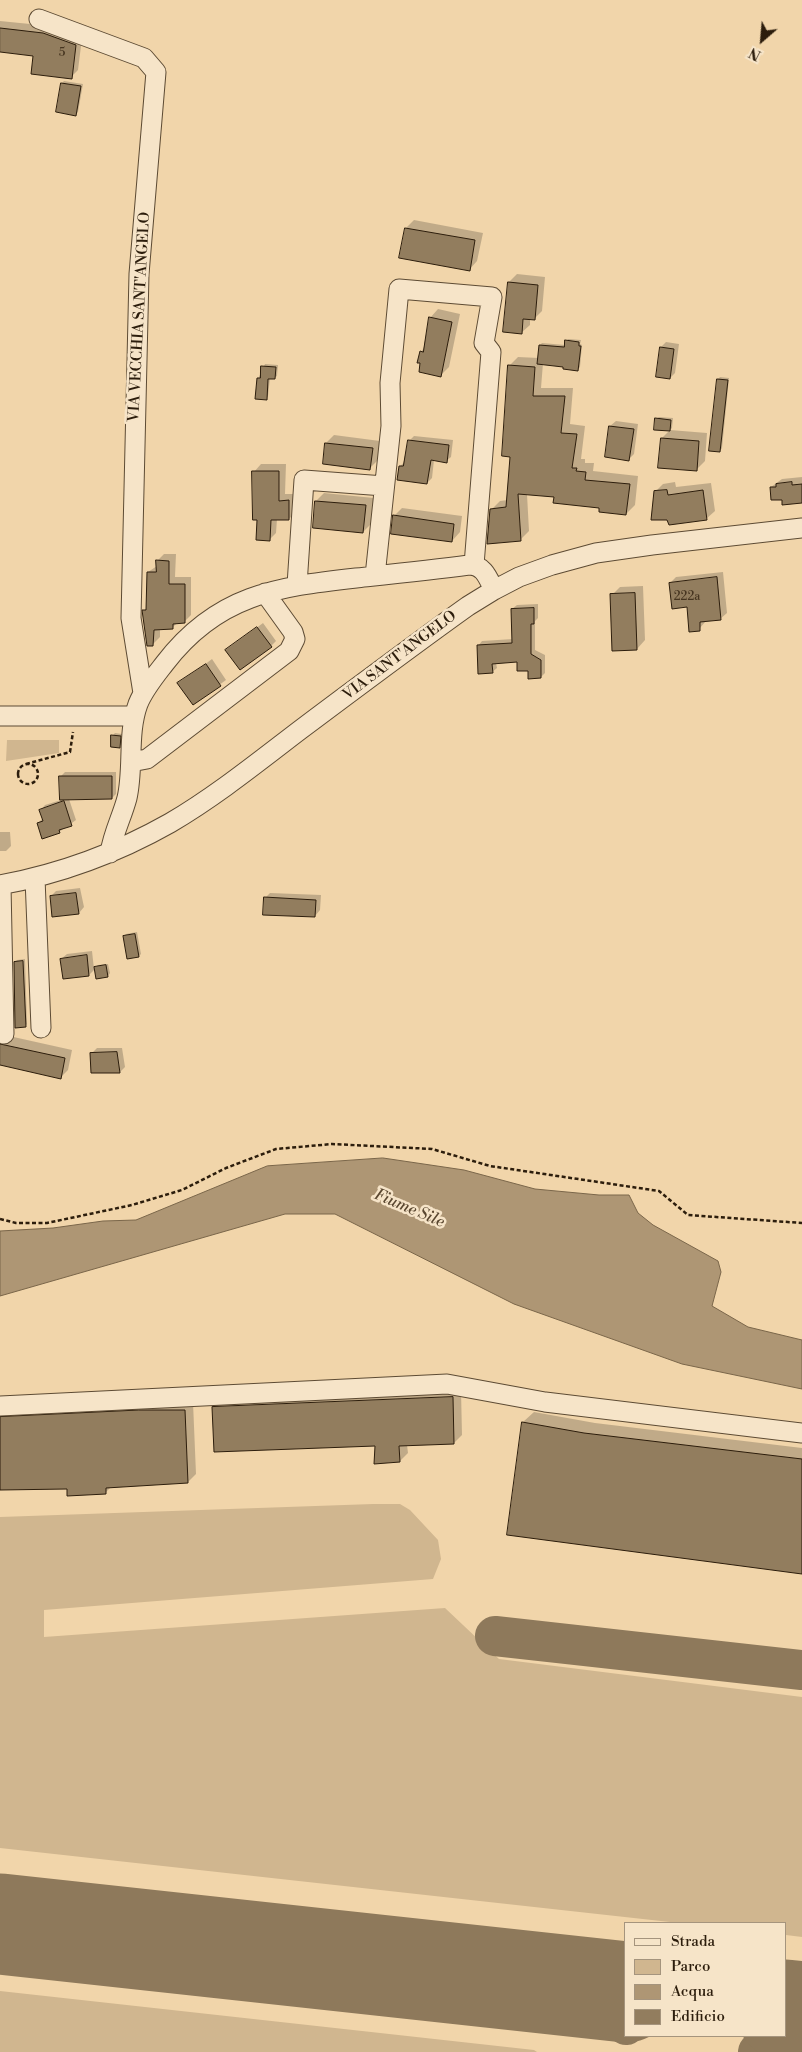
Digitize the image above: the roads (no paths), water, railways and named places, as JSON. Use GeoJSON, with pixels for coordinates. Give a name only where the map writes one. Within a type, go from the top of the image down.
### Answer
{"type":"FeatureCollection","features":[{"type":"Feature","properties":{"kind":"street","name":"VIA VECCHIA SANT'ANGELO"},"geometry":{"type":"LineString","coordinates":[[38,19],[144,58],[156,72],[139,274],[131,618],[143,693]]}},
{"type":"Feature","properties":{"kind":"street"},"geometry":{"type":"LineString","coordinates":[[375,576],[391,426],[390,383],[400,289],[492,297],[484,343],[491,352],[474,565]]}},
{"type":"Feature","properties":{"kind":"street"},"geometry":{"type":"LineString","coordinates":[[297,585],[304,480],[384,486]]}},
{"type":"Feature","properties":{"kind":"street","name":"VIA SANT'ANGELO"},"geometry":{"type":"LineString","coordinates":[[4,1034],[0,885],[35,878],[110,853],[151,833],[203,802],[428,634],[494,590],[519,577],[552,565],[596,553],[802,528]]}},
{"type":"Feature","properties":{"kind":"street"},"geometry":{"type":"LineString","coordinates":[[110,853],[116,826],[126,799],[134,716],[143,693],[175,650],[197,629],[233,605],[265,593],[297,585],[474,565],[482,569],[494,590]]}},
{"type":"Feature","properties":{"kind":"street"},"geometry":{"type":"LineString","coordinates":[[131,762],[147,759],[289,651],[295,639],[293,632],[265,593]]}},
{"type":"Feature","properties":{"kind":"street"},"geometry":{"type":"LineString","coordinates":[[0,716],[134,716]]}},
{"type":"Feature","properties":{"kind":"street"},"geometry":{"type":"LineString","coordinates":[[35,878],[41,1028]]}},
{"type":"Feature","properties":{"kind":"street"},"geometry":{"type":"LineString","coordinates":[[0,1406],[447,1384],[545,1402],[802,1433]]}},
{"type":"Feature","properties":{"kind":"water","name":"Fiume Sile"},"geometry":{"type":"Polygon","coordinates":[[[383,1158],[464,1170],[535,1189],[599,1195],[629,1195],[638,1213],[653,1225],[718,1261],[721,1272],[712,1306],[748,1327],[802,1340],[802,1389],[682,1364],[514,1304],[335,1214],[285,1214],[0,1296],[0,1231],[53,1228],[103,1221],[136,1220],[267,1166],[383,1158]]]}}]}
